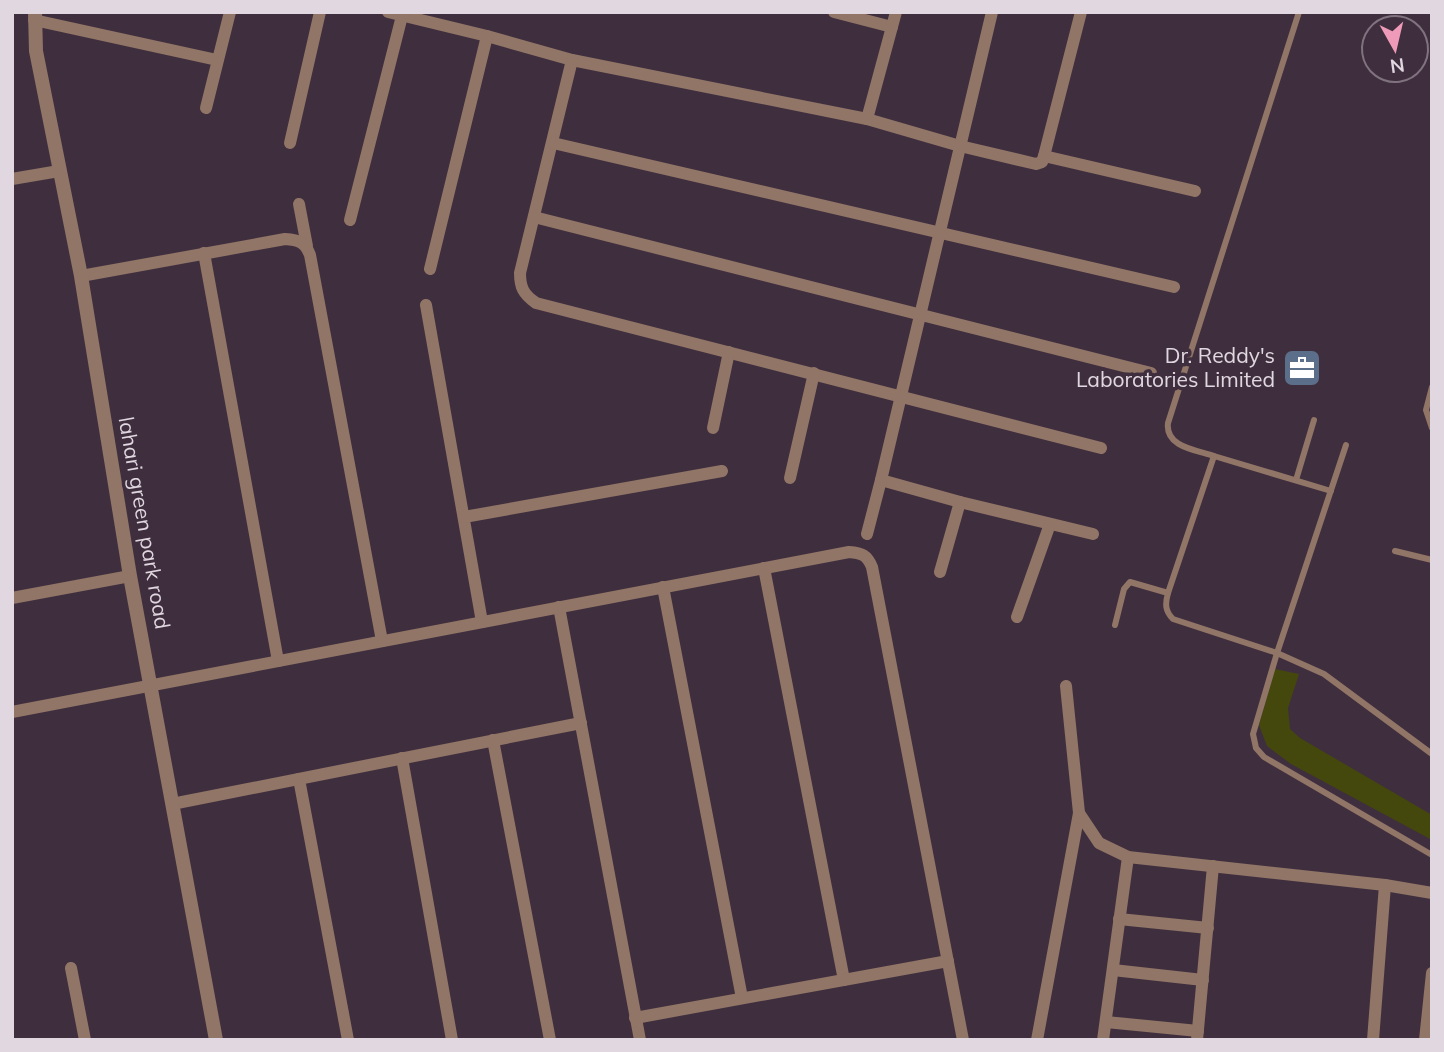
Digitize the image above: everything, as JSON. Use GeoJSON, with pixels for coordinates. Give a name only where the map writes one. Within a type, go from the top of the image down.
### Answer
{"type":"FeatureCollection","features":[{"type":"Feature","properties":{"kind":"street"},"geometry":{"type":"LineString","coordinates":[[206,108],[230,12]]}},
{"type":"Feature","properties":{"kind":"street"},"geometry":{"type":"LineString","coordinates":[[290,143],[320,12]]}},
{"type":"Feature","properties":{"kind":"street"},"geometry":{"type":"LineString","coordinates":[[388,12],[572,60],[867,119],[960,146],[1036,163],[1042,162],[1044,156],[1081,12]]}},
{"type":"Feature","properties":{"kind":"street"},"geometry":{"type":"LineString","coordinates":[[834,12],[892,27]]}},
{"type":"Feature","properties":{"kind":"street"},"geometry":{"type":"LineString","coordinates":[[867,119],[896,12]]}},
{"type":"Feature","properties":{"kind":"street"},"geometry":{"type":"LineString","coordinates":[[867,534],[992,12]]}},
{"type":"Feature","properties":{"kind":"street"},"geometry":{"type":"LineString","coordinates":[[350,220],[402,14]]}},
{"type":"Feature","properties":{"kind":"street"},"geometry":{"type":"LineString","coordinates":[[34,16],[217,61]]}},
{"type":"Feature","properties":{"kind":"street","name":"lahari green park road"},"geometry":{"type":"LineString","coordinates":[[34,16],[36,51],[80,276],[130,576],[216,1040]]}},
{"type":"Feature","properties":{"kind":"street"},"geometry":{"type":"LineString","coordinates":[[430,269],[487,36]]}},
{"type":"Feature","properties":{"kind":"street"},"geometry":{"type":"LineString","coordinates":[[572,60],[520,272],[520,286],[526,296],[536,303],[1101,448]]}},
{"type":"Feature","properties":{"kind":"street"},"geometry":{"type":"LineString","coordinates":[[553,143],[1174,287]]}},
{"type":"Feature","properties":{"kind":"street"},"geometry":{"type":"LineString","coordinates":[[1044,156],[1195,191]]}},
{"type":"Feature","properties":{"kind":"street"},"geometry":{"type":"LineString","coordinates":[[12,179],[59,171]]}},
{"type":"Feature","properties":{"kind":"street"},"geometry":{"type":"LineString","coordinates":[[299,204],[382,641]]}},
{"type":"Feature","properties":{"kind":"street"},"geometry":{"type":"LineString","coordinates":[[534,216],[1151,373]]}},
{"type":"Feature","properties":{"kind":"street"},"geometry":{"type":"LineString","coordinates":[[80,276],[285,239],[299,240],[307,246]]}},
{"type":"Feature","properties":{"kind":"street"},"geometry":{"type":"LineString","coordinates":[[204,253],[278,661]]}},
{"type":"Feature","properties":{"kind":"street"},"geometry":{"type":"LineString","coordinates":[[426,304],[482,622]]}},
{"type":"Feature","properties":{"kind":"street"},"geometry":{"type":"LineString","coordinates":[[713,428],[729,352]]}},
{"type":"Feature","properties":{"kind":"street"},"geometry":{"type":"LineString","coordinates":[[790,478],[814,373]]}},
{"type":"Feature","properties":{"kind":"street"},"geometry":{"type":"LineString","coordinates":[[464,517],[722,471]]}},
{"type":"Feature","properties":{"kind":"street"},"geometry":{"type":"LineString","coordinates":[[881,481],[1093,534]]}},
{"type":"Feature","properties":{"kind":"street"},"geometry":{"type":"LineString","coordinates":[[940,572],[960,502]]}},
{"type":"Feature","properties":{"kind":"street"},"geometry":{"type":"LineString","coordinates":[[1017,617],[1050,524]]}},
{"type":"Feature","properties":{"kind":"street"},"geometry":{"type":"LineString","coordinates":[[12,712],[663,587],[861,552],[872,567],[963,1040]]}},
{"type":"Feature","properties":{"kind":"street"},"geometry":{"type":"LineString","coordinates":[[764,568],[844,980]]}},
{"type":"Feature","properties":{"kind":"street"},"geometry":{"type":"LineString","coordinates":[[12,598],[130,576]]}},
{"type":"Feature","properties":{"kind":"street"},"geometry":{"type":"LineString","coordinates":[[663,587],[742,998]]}},
{"type":"Feature","properties":{"kind":"street"},"geometry":{"type":"LineString","coordinates":[[559,607],[640,1040]]}},
{"type":"Feature","properties":{"kind":"street"},"geometry":{"type":"LineString","coordinates":[[1037,1040],[1079,813],[1066,686]]}},
{"type":"Feature","properties":{"kind":"street"},"geometry":{"type":"LineString","coordinates":[[172,804],[581,723]]}},
{"type":"Feature","properties":{"kind":"street"},"geometry":{"type":"LineString","coordinates":[[493,740],[551,1040]]}},
{"type":"Feature","properties":{"kind":"street"},"geometry":{"type":"LineString","coordinates":[[402,758],[452,1040]]}},
{"type":"Feature","properties":{"kind":"street"},"geometry":{"type":"LineString","coordinates":[[299,779],[348,1040]]}},
{"type":"Feature","properties":{"kind":"street"},"geometry":{"type":"LineString","coordinates":[[1079,813],[1099,843],[1128,857],[1385,885],[1432,893]]}},
{"type":"Feature","properties":{"kind":"street"},"geometry":{"type":"LineString","coordinates":[[1103,1040],[1128,857]]}},
{"type":"Feature","properties":{"kind":"street"},"geometry":{"type":"LineString","coordinates":[[1106,1022],[1198,1035],[1213,866]]}},
{"type":"Feature","properties":{"kind":"street"},"geometry":{"type":"LineString","coordinates":[[1373,1040],[1385,885]]}},
{"type":"Feature","properties":{"kind":"street"},"geometry":{"type":"LineString","coordinates":[[1119,919],[1208,928]]}},
{"type":"Feature","properties":{"kind":"street"},"geometry":{"type":"LineString","coordinates":[[635,1018],[948,961]]}},
{"type":"Feature","properties":{"kind":"street"},"geometry":{"type":"LineString","coordinates":[[71,968],[85,1040]]}},
{"type":"Feature","properties":{"kind":"street"},"geometry":{"type":"LineString","coordinates":[[1113,970],[1203,980]]}},
{"type":"Feature","properties":{"kind":"street"},"geometry":{"type":"LineString","coordinates":[[1425,1040],[1432,973]]}},
{"type":"Feature","properties":{"kind":"lane"},"geometry":{"type":"LineString","coordinates":[[1299,12],[1168,423],[1169,437],[1175,443],[1331,491]]}},
{"type":"Feature","properties":{"kind":"lane"},"geometry":{"type":"LineString","coordinates":[[1432,387],[1426,410],[1432,428]]}},
{"type":"Feature","properties":{"kind":"lane"},"geometry":{"type":"LineString","coordinates":[[1296,481],[1314,420]]}},
{"type":"Feature","properties":{"kind":"lane"},"geometry":{"type":"LineString","coordinates":[[1346,445],[1253,734],[1256,748],[1264,757],[1432,855]]}},
{"type":"Feature","properties":{"kind":"lane"},"geometry":{"type":"LineString","coordinates":[[1214,456],[1168,593],[1167,612],[1173,619],[1277,653],[1324,674],[1432,754]]}},
{"type":"Feature","properties":{"kind":"lane"},"geometry":{"type":"LineString","coordinates":[[1395,551],[1432,560]]}},
{"type":"Feature","properties":{"kind":"lane"},"geometry":{"type":"LineString","coordinates":[[1115,625],[1124,589],[1130,582],[1168,593]]}},
{"type":"Feature","properties":{"kind":"green space"},"geometry":{"type":"Polygon","coordinates":[[[1275,669],[1299,674],[1288,708],[1290,729],[1300,738],[1432,815],[1432,840],[1291,764],[1267,746],[1259,725],[1275,669]]]}},
{"type":"Feature","properties":{"kind":"place","name":"Dr. Reddy's Laboratories Limited"},"geometry":{"type":"Point","coordinates":[1302,368]}}]}
